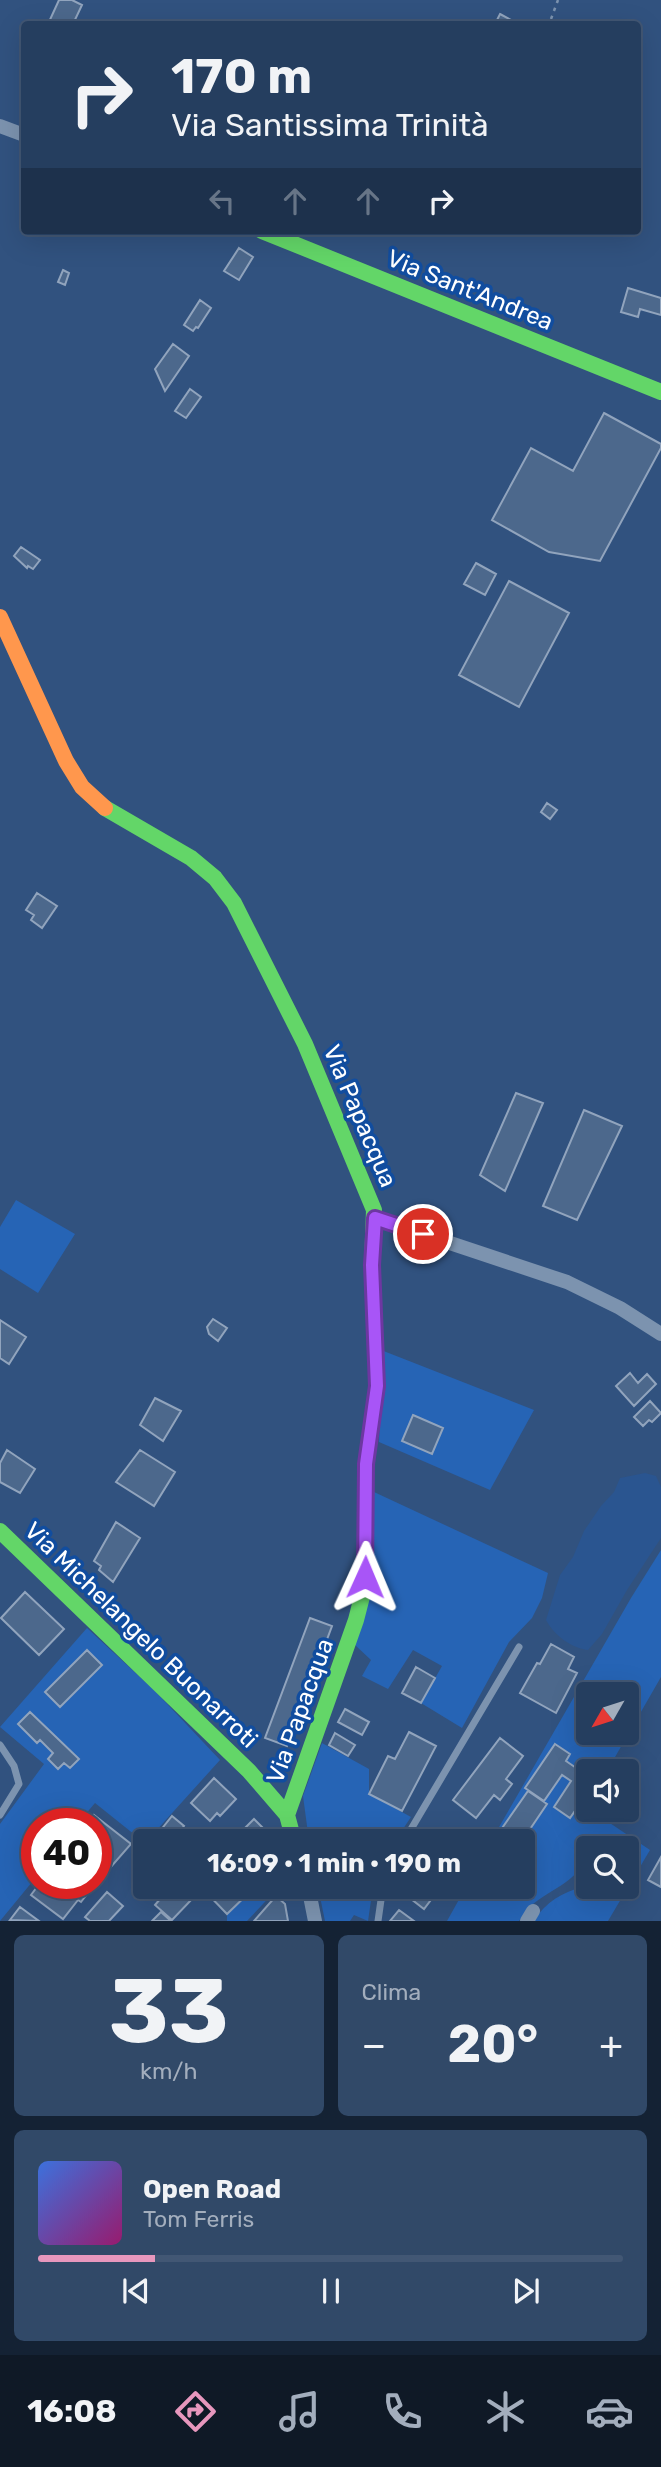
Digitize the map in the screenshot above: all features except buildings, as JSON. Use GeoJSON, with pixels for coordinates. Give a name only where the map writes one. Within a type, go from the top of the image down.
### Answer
{"type":"FeatureCollection","features":[{"type":"Feature","properties":{"kind":"street"},"geometry":{"type":"LineString","coordinates":[[0,126],[21,134]]}},
{"type":"Feature","properties":{"kind":"street","name":"Via Sant'Andrea"},"geometry":{"type":"LineString","coordinates":[[272,235],[661,392]]}},
{"type":"Feature","properties":{"kind":"street","name":"Via Papacqua"},"geometry":{"type":"LineString","coordinates":[[0,617],[66,761],[82,787],[108,810],[183,852],[199,864],[215,878],[234,903],[305,1045],[369,1196],[375,1218],[372,1265],[377,1386],[366,1464],[364,1593],[287,1815]]}},
{"type":"Feature","properties":{"kind":"street"},"geometry":{"type":"LineString","coordinates":[[375,1218],[578,1286],[661,1334]]}},
{"type":"Feature","properties":{"kind":"street","name":"Via Michelangelo Buonarroti"},"geometry":{"type":"LineString","coordinates":[[0,1531],[29,1562],[249,1771],[287,1815],[291,1829]]}},
{"type":"Feature","properties":{"kind":"street"},"geometry":{"type":"LineString","coordinates":[[311,1899],[316,1921]]}},
{"type":"Feature","properties":{"kind":"lane"},"geometry":{"type":"LineString","coordinates":[[411,1829],[519,1647]]}},
{"type":"Feature","properties":{"kind":"lane"},"geometry":{"type":"LineString","coordinates":[[0,1745],[17,1772],[19,1784],[0,1815]]}},
{"type":"Feature","properties":{"kind":"lane"},"geometry":{"type":"LineString","coordinates":[[378,1921],[381,1899]]}},
{"type":"Feature","properties":{"kind":"path"},"geometry":{"type":"LineString","coordinates":[[551,19],[558,0]]}},
{"type":"Feature","properties":{"kind":"shaded area"},"geometry":{"type":"Polygon","coordinates":[[[16,1200],[75,1234],[38,1293],[0,1269],[0,1227],[16,1200]]]}},
{"type":"Feature","properties":{"kind":"shaded area"},"geometry":{"type":"Polygon","coordinates":[[[381,1350],[534,1410],[490,1490],[379,1442],[381,1350]]]}},
{"type":"Feature","properties":{"kind":"shaded area"},"geometry":{"type":"Polygon","coordinates":[[[645,1473],[656,1476],[661,1487],[661,1538],[602,1634],[588,1650],[575,1647],[558,1636],[546,1620],[560,1575],[573,1557],[584,1531],[614,1492],[620,1478],[645,1473]]]}},
{"type":"Feature","properties":{"kind":"shaded area"},"geometry":{"type":"Polygon","coordinates":[[[374,1492],[548,1573],[542,1598],[532,1618],[509,1642],[462,1728],[421,1703],[442,1666],[413,1650],[388,1689],[362,1676],[371,1660],[354,1644],[374,1492]]]}},
{"type":"Feature","properties":{"kind":"shaded area"},"geometry":{"type":"Polygon","coordinates":[[[661,1550],[661,1677],[639,1715],[639,1682],[583,1682],[661,1550]]]}},
{"type":"Feature","properties":{"kind":"shaded area"},"geometry":{"type":"Polygon","coordinates":[[[87,1628],[154,1690],[220,1760],[158,1829],[133,1829],[133,1833],[112,1817],[112,1808],[101,1808],[95,1803],[91,1808],[21,1808],[21,1895],[0,1921],[0,1824],[44,1764],[0,1727],[87,1628]]]}},
{"type":"Feature","properties":{"kind":"shaded area"},"geometry":{"type":"Polygon","coordinates":[[[576,1693],[576,1745],[622,1745],[614,1759],[576,1759],[576,1822],[608,1822],[629,1836],[576,1836],[576,1873],[537,1901],[519,1921],[447,1921],[459,1899],[535,1899],[535,1829],[498,1829],[576,1693]]]}},
{"type":"Feature","properties":{"kind":"shaded area"},"geometry":{"type":"Polygon","coordinates":[[[322,1743],[369,1769],[369,1794],[411,1817],[403,1829],[307,1829],[303,1796],[322,1743]]]}},
{"type":"Feature","properties":{"kind":"shaded area"},"geometry":{"type":"Polygon","coordinates":[[[639,1843],[650,1850],[639,1869],[639,1843]]]}},
{"type":"Feature","properties":{"kind":"shaded area"},"geometry":{"type":"Polygon","coordinates":[[[576,1889],[576,1899],[621,1899],[608,1921],[534,1921],[549,1903],[576,1889]]]}},
{"type":"Feature","properties":{"kind":"shaded area"},"geometry":{"type":"Polygon","coordinates":[[[243,1899],[268,1899],[247,1921],[227,1921],[227,1914],[243,1899]]]}},
{"type":"Feature","properties":{"kind":"shaded area"},"geometry":{"type":"Polygon","coordinates":[[[320,1899],[371,1899],[368,1921],[354,1915],[350,1921],[325,1921],[320,1899]]]}},
{"type":"Feature","properties":{"kind":"traffic: fast"},"geometry":{"type":"LineString","coordinates":[[272,235],[661,392]]}},
{"type":"Feature","properties":{"kind":"traffic: fast"},"geometry":{"type":"LineString","coordinates":[[105,808],[191,858],[215,878],[234,903],[305,1044],[374,1210],[374,1321]]}},
{"type":"Feature","properties":{"kind":"traffic: fast"},"geometry":{"type":"LineString","coordinates":[[287,1815],[356,1620],[365,1585],[366,1489]]}},
{"type":"Feature","properties":{"kind":"traffic: fast"},"geometry":{"type":"LineString","coordinates":[[0,1531],[249,1771],[287,1815],[291,1829]]}},
{"type":"Feature","properties":{"kind":"traffic: slow"},"geometry":{"type":"LineString","coordinates":[[0,617],[66,761],[82,787],[105,808]]}},
{"type":"Feature","properties":{"kind":"traffic: jam"},"geometry":{"type":"LineString","coordinates":[[366,1489],[366,1464],[377,1386],[374,1321]]}},
{"type":"Feature","properties":{"kind":"route"},"geometry":{"type":"LineString","coordinates":[[365,1577],[366,1464],[377,1386],[372,1265],[375,1218],[423,1234]]}}]}
